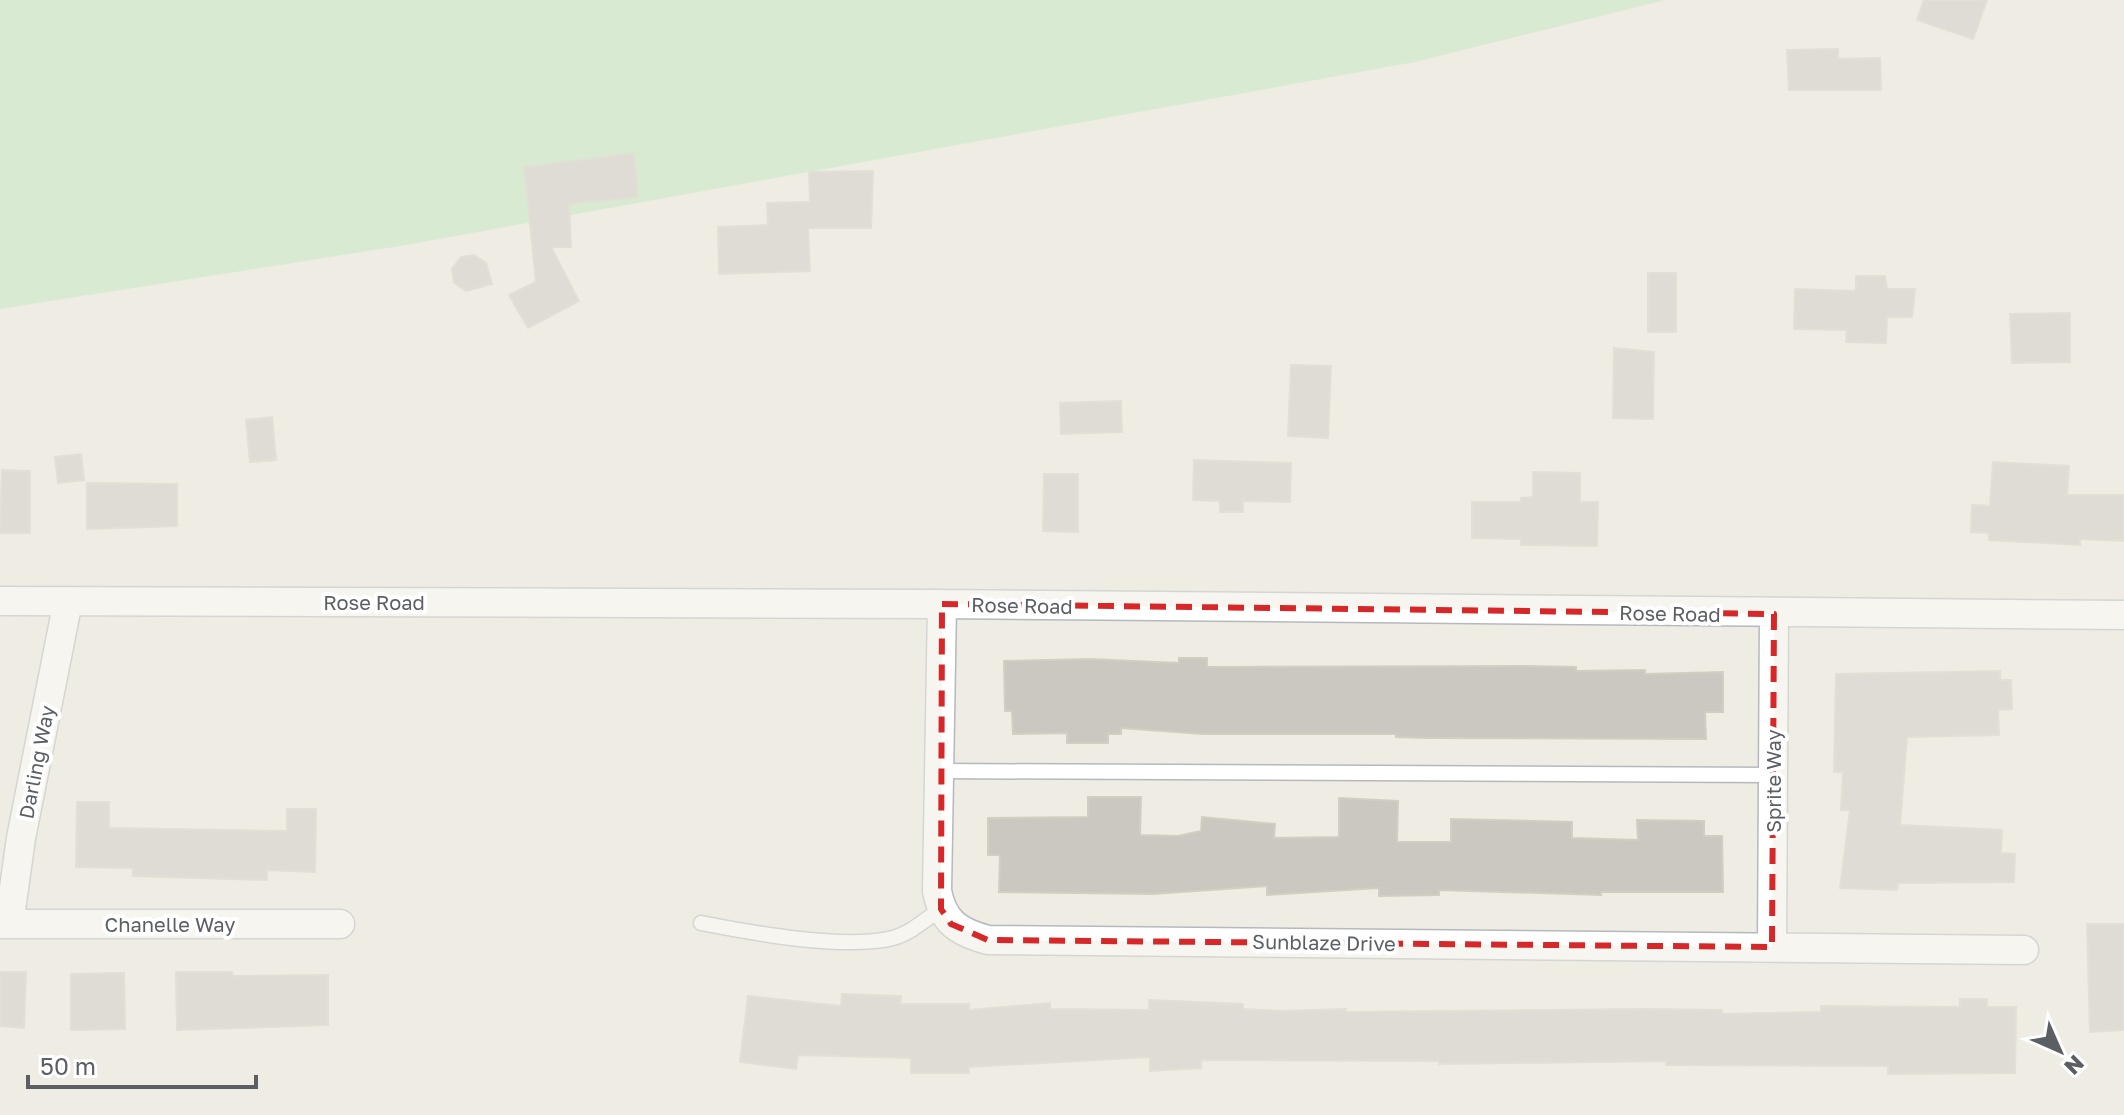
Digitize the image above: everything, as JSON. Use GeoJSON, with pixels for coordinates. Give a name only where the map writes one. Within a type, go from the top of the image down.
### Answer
{"type":"FeatureCollection","features":[{"type":"Feature","properties":{"kind":"street","name":"Rose Road"},"geometry":{"type":"LineString","coordinates":[[0,601],[942,604],[2124,615]]}},
{"type":"Feature","properties":{"kind":"street","name":"Darling Way"},"geometry":{"type":"LineString","coordinates":[[4,924],[68,601]]}},
{"type":"Feature","properties":{"kind":"street"},"geometry":{"type":"LineString","coordinates":[[941,909],[937,891],[942,604]]}},
{"type":"Feature","properties":{"kind":"street","name":"Sprite Way"},"geometry":{"type":"LineString","coordinates":[[1772,947],[1774,614]]}},
{"type":"Feature","properties":{"kind":"street","name":"Sunblaze Drive"},"geometry":{"type":"LineString","coordinates":[[941,909],[951,924],[966,934],[988,940],[2024,950]]}},
{"type":"Feature","properties":{"kind":"street","name":"Chanelle Way"},"geometry":{"type":"LineString","coordinates":[[4,924],[340,924]]}},
{"type":"Feature","properties":{"kind":"lane"},"geometry":{"type":"LineString","coordinates":[[938,771],[1773,775]]}},
{"type":"Feature","properties":{"kind":"lane"},"geometry":{"type":"LineString","coordinates":[[701,923],[758,934],[850,940],[892,938],[908,932],[941,909]]}},
{"type":"Feature","properties":{"kind":"highlighted area"},"geometry":{"type":"Polygon","coordinates":[[[942,604],[1774,614],[1772,947],[988,940],[951,924],[941,909],[942,604]]]}},
{"type":"Feature","properties":{"kind":"green space"},"geometry":{"type":"Polygon","coordinates":[[[0,0],[1665,0],[1415,62],[406,245],[0,309],[0,0]]]}},
{"type":"Feature","properties":{"kind":"building"},"geometry":{"type":"Polygon","coordinates":[[[1924,0],[1987,0],[1973,39],[1917,20],[1924,0]]]}},
{"type":"Feature","properties":{"kind":"building"},"geometry":{"type":"Polygon","coordinates":[[[1838,49],[1838,59],[1880,58],[1881,90],[1789,90],[1787,50],[1838,49]]]}},
{"type":"Feature","properties":{"kind":"building"},"geometry":{"type":"Polygon","coordinates":[[[634,153],[638,197],[569,204],[571,247],[551,247],[579,301],[528,328],[509,295],[536,282],[524,167],[634,153]]]}},
{"type":"Feature","properties":{"kind":"building"},"geometry":{"type":"Polygon","coordinates":[[[873,171],[871,228],[808,228],[810,271],[719,274],[718,227],[768,225],[767,203],[810,202],[809,172],[873,171]]]}},
{"type":"Feature","properties":{"kind":"building"},"geometry":{"type":"Polygon","coordinates":[[[474,255],[486,263],[492,284],[466,291],[454,283],[452,269],[461,257],[474,255]]]}},
{"type":"Feature","properties":{"kind":"building"},"geometry":{"type":"Polygon","coordinates":[[[1648,273],[1676,273],[1676,332],[1648,332],[1648,273]]]}},
{"type":"Feature","properties":{"kind":"building"},"geometry":{"type":"Polygon","coordinates":[[[1856,276],[1885,276],[1887,289],[1915,289],[1912,317],[1887,317],[1886,343],[1846,342],[1847,330],[1794,329],[1795,289],[1856,291],[1856,276]]]}},
{"type":"Feature","properties":{"kind":"building"},"geometry":{"type":"Polygon","coordinates":[[[2070,313],[2070,362],[2012,363],[2010,314],[2070,313]]]}},
{"type":"Feature","properties":{"kind":"building"},"geometry":{"type":"Polygon","coordinates":[[[1614,348],[1654,352],[1653,419],[1613,418],[1614,348]]]}},
{"type":"Feature","properties":{"kind":"building"},"geometry":{"type":"Polygon","coordinates":[[[1291,365],[1331,366],[1328,438],[1288,436],[1291,365]]]}},
{"type":"Feature","properties":{"kind":"building"},"geometry":{"type":"Polygon","coordinates":[[[1121,401],[1122,432],[1061,434],[1060,403],[1121,401]]]}},
{"type":"Feature","properties":{"kind":"building"},"geometry":{"type":"Polygon","coordinates":[[[272,417],[276,460],[250,462],[246,420],[272,417]]]}},
{"type":"Feature","properties":{"kind":"building"},"geometry":{"type":"Polygon","coordinates":[[[81,454],[84,480],[58,483],[55,457],[81,454]]]}},
{"type":"Feature","properties":{"kind":"building"},"geometry":{"type":"Polygon","coordinates":[[[1194,460],[1291,463],[1290,502],[1243,501],[1243,512],[1220,512],[1220,501],[1193,500],[1194,460]]]}},
{"type":"Feature","properties":{"kind":"building"},"geometry":{"type":"Polygon","coordinates":[[[1993,462],[2069,466],[2067,495],[2124,495],[2124,541],[2080,539],[2080,545],[1989,540],[1989,533],[1971,532],[1972,505],[1990,506],[1993,462]]]}},
{"type":"Feature","properties":{"kind":"building"},"geometry":{"type":"Polygon","coordinates":[[[2,470],[30,471],[30,533],[0,533],[2,470]]]}},
{"type":"Feature","properties":{"kind":"building"},"geometry":{"type":"Polygon","coordinates":[[[1533,472],[1580,473],[1580,502],[1598,502],[1597,546],[1521,545],[1521,539],[1472,538],[1472,502],[1521,502],[1521,498],[1533,497],[1533,472]]]}},
{"type":"Feature","properties":{"kind":"building"},"geometry":{"type":"Polygon","coordinates":[[[1044,474],[1078,474],[1078,532],[1043,531],[1044,474]]]}},
{"type":"Feature","properties":{"kind":"building"},"geometry":{"type":"Polygon","coordinates":[[[87,483],[177,484],[177,526],[87,529],[87,483]]]}},
{"type":"Feature","properties":{"kind":"building"},"geometry":{"type":"Polygon","coordinates":[[[1179,658],[1207,658],[1207,667],[1527,666],[1576,667],[1576,671],[1645,670],[1645,674],[1723,672],[1723,712],[1705,712],[1706,739],[1203,734],[1121,728],[1121,734],[1108,734],[1108,743],[1067,743],[1067,733],[1013,734],[1012,711],[1005,711],[1004,661],[1090,659],[1179,663],[1179,658]]]}},
{"type":"Feature","properties":{"kind":"building"},"geometry":{"type":"Polygon","coordinates":[[[2000,671],[2000,680],[2011,680],[2012,709],[1998,710],[1999,735],[1907,737],[1900,825],[2002,830],[2001,853],[2015,854],[2014,882],[1898,883],[1897,890],[1840,888],[1850,810],[1841,810],[1843,772],[1834,772],[1836,674],[2000,671]]]}},
{"type":"Feature","properties":{"kind":"building"},"geometry":{"type":"Polygon","coordinates":[[[1088,797],[1141,797],[1140,835],[1178,836],[1201,831],[1202,817],[1275,824],[1274,838],[1339,837],[1339,798],[1398,801],[1397,842],[1451,842],[1451,819],[1572,822],[1572,838],[1638,840],[1637,820],[1704,821],[1704,836],[1722,836],[1723,892],[1601,892],[1601,895],[1439,890],[1439,895],[1379,896],[1379,888],[1267,895],[1267,886],[1153,894],[999,892],[1000,855],[988,855],[988,818],[1088,817],[1088,797]]]}},
{"type":"Feature","properties":{"kind":"building"},"geometry":{"type":"Polygon","coordinates":[[[77,802],[109,802],[109,828],[287,831],[287,809],[316,809],[315,872],[267,870],[267,880],[133,876],[133,868],[76,867],[77,802]]]}},
{"type":"Feature","properties":{"kind":"building"},"geometry":{"type":"Polygon","coordinates":[[[2087,924],[2124,924],[2124,1030],[2090,1032],[2087,924]]]}},
{"type":"Feature","properties":{"kind":"building"},"geometry":{"type":"Polygon","coordinates":[[[0,972],[26,972],[24,1028],[0,1026],[0,972]]]}},
{"type":"Feature","properties":{"kind":"building"},"geometry":{"type":"Polygon","coordinates":[[[176,972],[232,972],[232,976],[328,975],[328,1025],[177,1030],[176,972]]]}},
{"type":"Feature","properties":{"kind":"building"},"geometry":{"type":"Polygon","coordinates":[[[124,973],[125,1029],[71,1030],[71,974],[124,973]]]}},
{"type":"Feature","properties":{"kind":"building"},"geometry":{"type":"Polygon","coordinates":[[[842,994],[901,996],[900,1004],[969,1004],[969,1010],[1050,1003],[1050,1009],[1149,1010],[1149,1000],[1243,1004],[1243,1009],[1281,1011],[1645,1009],[1722,1010],[1722,1014],[1821,1012],[1821,1006],[1960,1007],[1960,999],[1987,999],[1987,1007],[2016,1007],[2015,1073],[1888,1074],[1888,1066],[1666,1065],[1666,1061],[1439,1064],[1439,1061],[1201,1060],[1201,1068],[1150,1071],[1150,1057],[969,1067],[969,1073],[911,1073],[911,1058],[798,1055],[796,1069],[740,1062],[748,996],[841,1006],[842,994]]]}}]}
